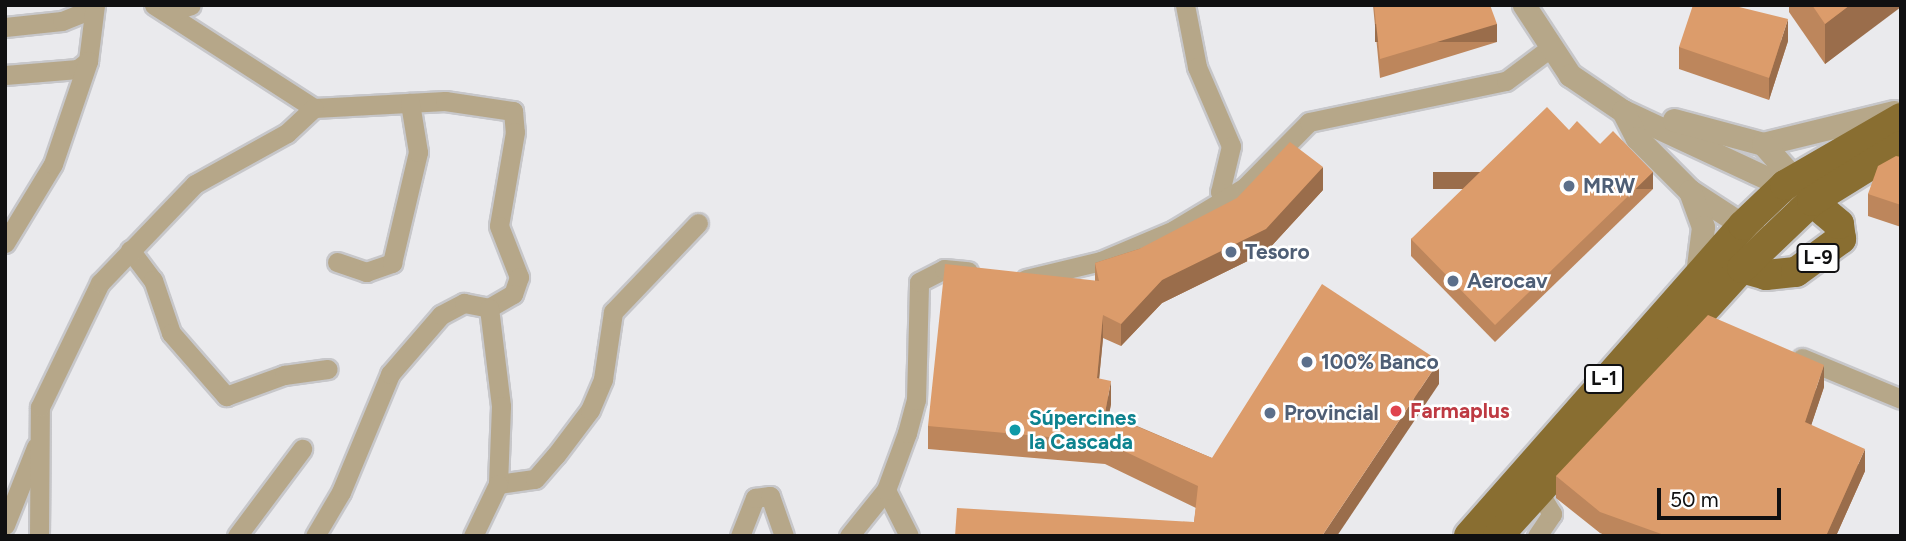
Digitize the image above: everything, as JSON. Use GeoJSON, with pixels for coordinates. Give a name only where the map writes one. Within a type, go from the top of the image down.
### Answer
{"type":"FeatureCollection","features":[{"type":"Feature","properties":{"kind":"main road","name":"L-1"},"geometry":{"type":"LineString","coordinates":[[1469,536],[1697,274],[1743,225],[1901,118]]}},
{"type":"Feature","properties":{"kind":"main road","name":"L-1"},"geometry":{"type":"LineString","coordinates":[[1499,536],[1538,491],[1709,320],[1742,268],[1769,242],[1797,188],[1901,146]]}},
{"type":"Feature","properties":{"kind":"main road","name":"L-9"},"geometry":{"type":"LineString","coordinates":[[1742,268],[1766,275],[1796,272],[1841,239],[1839,223],[1797,188]]}},
{"type":"Feature","properties":{"kind":"street"},"geometry":{"type":"LineString","coordinates":[[161,9],[191,5]]}},
{"type":"Feature","properties":{"kind":"street"},"geometry":{"type":"LineString","coordinates":[[1185,5],[1197,67],[1231,146],[1220,192],[1224,202]]}},
{"type":"Feature","properties":{"kind":"street","name":"L-9"},"geometry":{"type":"LineString","coordinates":[[1524,5],[1549,49],[1570,75],[1623,111],[1637,138],[1685,186],[1769,242]]}},
{"type":"Feature","properties":{"kind":"street"},"geometry":{"type":"LineString","coordinates":[[5,27],[62,21],[95,7]]}},
{"type":"Feature","properties":{"kind":"street"},"geometry":{"type":"LineString","coordinates":[[5,243],[53,164],[88,61],[95,7]]}},
{"type":"Feature","properties":{"kind":"street"},"geometry":{"type":"LineString","coordinates":[[161,9],[314,108],[410,103],[505,105],[516,116],[499,226],[519,277],[513,294],[489,308],[452,304],[390,374],[341,492],[315,536]]}},
{"type":"Feature","properties":{"kind":"street"},"geometry":{"type":"LineString","coordinates":[[849,536],[886,490],[916,400],[919,282],[944,269],[1042,278],[1101,261],[1224,202],[1309,122],[1506,81],[1549,49]]}},
{"type":"Feature","properties":{"kind":"street"},"geometry":{"type":"LineString","coordinates":[[5,75],[65,72],[88,61]]}},
{"type":"Feature","properties":{"kind":"street"},"geometry":{"type":"LineString","coordinates":[[1817,136],[1901,100]]}},
{"type":"Feature","properties":{"kind":"street"},"geometry":{"type":"LineString","coordinates":[[337,262],[366,272],[392,263],[418,152],[410,103]]}},
{"type":"Feature","properties":{"kind":"street"},"geometry":{"type":"LineString","coordinates":[[40,536],[36,446],[40,407],[57,365],[100,283],[195,184],[287,133],[314,108]]}},
{"type":"Feature","properties":{"kind":"street","name":"L-9"},"geometry":{"type":"LineString","coordinates":[[1623,111],[1647,109],[1690,135],[1797,188]]}},
{"type":"Feature","properties":{"kind":"street","name":"L-9"},"geometry":{"type":"LineString","coordinates":[[1690,135],[1763,144],[1817,136],[1901,110]]}},
{"type":"Feature","properties":{"kind":"street","name":"L-9"},"geometry":{"type":"LineString","coordinates":[[1690,135],[1685,186],[1703,227],[1697,274]]}},
{"type":"Feature","properties":{"kind":"street","name":"L-9"},"geometry":{"type":"LineString","coordinates":[[1763,144],[1797,188]]}},
{"type":"Feature","properties":{"kind":"street"},"geometry":{"type":"LineString","coordinates":[[498,484],[535,479],[556,455],[590,410],[603,379],[613,312],[698,223]]}},
{"type":"Feature","properties":{"kind":"street"},"geometry":{"type":"LineString","coordinates":[[130,250],[153,280],[171,333],[226,396],[284,375],[328,369]]}},
{"type":"Feature","properties":{"kind":"street"},"geometry":{"type":"LineString","coordinates":[[473,536],[498,484],[501,406],[489,308]]}},
{"type":"Feature","properties":{"kind":"street"},"geometry":{"type":"LineString","coordinates":[[1778,348],[1901,399]]}},
{"type":"Feature","properties":{"kind":"street"},"geometry":{"type":"LineString","coordinates":[[5,524],[36,446]]}},
{"type":"Feature","properties":{"kind":"street"},"geometry":{"type":"LineString","coordinates":[[237,536],[302,449]]}},
{"type":"Feature","properties":{"kind":"street"},"geometry":{"type":"LineString","coordinates":[[886,490],[909,536]]}},
{"type":"Feature","properties":{"kind":"street"},"geometry":{"type":"LineString","coordinates":[[1537,536],[1552,514],[1538,491]]}},
{"type":"Feature","properties":{"kind":"street"},"geometry":{"type":"LineString","coordinates":[[740,536],[755,498],[770,496],[784,536]]}},
{"type":"Feature","properties":{"kind":"building"},"geometry":{"type":"Polygon","coordinates":[[[1374,5],[1490,5],[1497,24],[1380,59],[1374,5]]]}},
{"type":"Feature","properties":{"kind":"building"},"geometry":{"type":"Polygon","coordinates":[[[1693,5],[1731,5],[1788,19],[1769,78],[1679,47],[1693,5]]]}},
{"type":"Feature","properties":{"kind":"building"},"geometry":{"type":"Polygon","coordinates":[[[1812,5],[1850,5],[1825,24],[1812,5]]]}},
{"type":"Feature","properties":{"kind":"building"},"geometry":{"type":"Polygon","coordinates":[[[1547,107],[1569,130],[1577,121],[1600,144],[1613,131],[1653,172],[1495,325],[1411,239],[1547,107]]]}},
{"type":"Feature","properties":{"kind":"building"},"geometry":{"type":"Polygon","coordinates":[[[1290,142],[1323,167],[1266,229],[1162,280],[1121,324],[1103,315],[1097,378],[1111,381],[1105,413],[1212,458],[1322,284],[1439,361],[1322,536],[955,536],[957,508],[1194,522],[1198,486],[1105,442],[928,426],[945,264],[1099,281],[1095,263],[1139,249],[1237,198],[1290,142]]]}},
{"type":"Feature","properties":{"kind":"building"},"geometry":{"type":"Polygon","coordinates":[[[1896,156],[1901,157],[1901,205],[1868,194],[1878,166],[1896,156]]]}},
{"type":"Feature","properties":{"kind":"building"},"geometry":{"type":"Polygon","coordinates":[[[1708,315],[1824,365],[1805,422],[1865,449],[1826,536],[1667,536],[1600,512],[1556,476],[1708,315]]]}},
{"type":"Feature","properties":{"kind":"place","name":"MRW"},"geometry":{"type":"Point","coordinates":[1569,186]}},
{"type":"Feature","properties":{"kind":"place","name":"Tesoro"},"geometry":{"type":"Point","coordinates":[1231,252]}},
{"type":"Feature","properties":{"kind":"place","name":"Aerocav"},"geometry":{"type":"Point","coordinates":[1453,281]}},
{"type":"Feature","properties":{"kind":"place","name":"100% Banco"},"geometry":{"type":"Point","coordinates":[1307,362]}},
{"type":"Feature","properties":{"kind":"place","name":"Farmaplus"},"geometry":{"type":"Point","coordinates":[1396,411]}},
{"type":"Feature","properties":{"kind":"place","name":"Provincial"},"geometry":{"type":"Point","coordinates":[1270,413]}},
{"type":"Feature","properties":{"kind":"place","name":"Súpercines la Cascada"},"geometry":{"type":"Point","coordinates":[1015,430]}}]}
